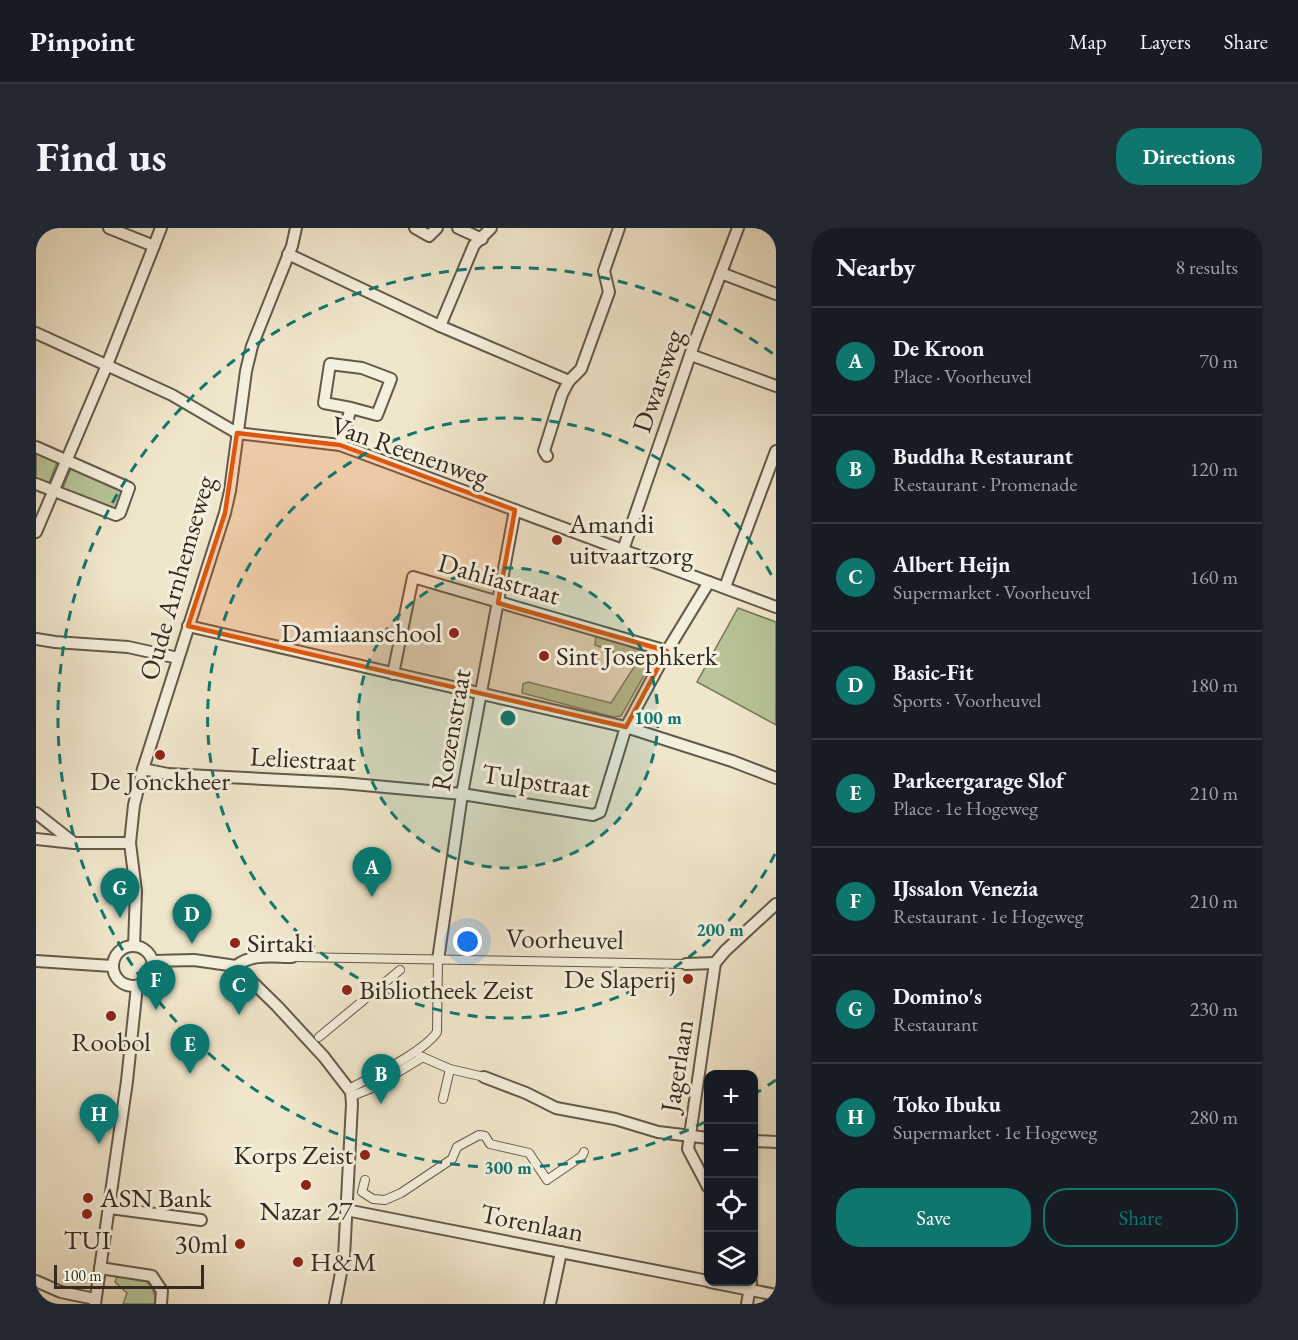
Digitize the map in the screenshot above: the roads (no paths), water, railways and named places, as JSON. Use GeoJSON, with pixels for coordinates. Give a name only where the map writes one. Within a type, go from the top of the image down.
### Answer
{"type":"FeatureCollection","features":[{"type":"Feature","properties":{"kind":"street"},"geometry":{"type":"LineString","coordinates":[[109,228],[154,246]]}},
{"type":"Feature","properties":{"kind":"street"},"geometry":{"type":"LineString","coordinates":[[36,532],[161,228]]}},
{"type":"Feature","properties":{"kind":"street","name":"Oude Arnhemseweg"},"geometry":{"type":"LineString","coordinates":[[134,946],[136,891],[130,843],[134,805],[143,769],[225,513],[246,370],[252,346],[296,228]]}},
{"type":"Feature","properties":{"kind":"street"},"geometry":{"type":"LineString","coordinates":[[415,228],[429,236],[437,228]]}},
{"type":"Feature","properties":{"kind":"street"},"geometry":{"type":"LineString","coordinates":[[458,228],[482,239]]}},
{"type":"Feature","properties":{"kind":"street"},"geometry":{"type":"LineString","coordinates":[[440,326],[474,245],[491,228]]}},
{"type":"Feature","properties":{"kind":"street"},"geometry":{"type":"LineString","coordinates":[[547,456],[544,451],[562,394],[569,381],[581,369],[609,292],[604,272],[619,228]]}},
{"type":"Feature","properties":{"kind":"street","name":"Dwarsweg"},"geometry":{"type":"LineString","coordinates":[[623,550],[690,355],[738,228]]}},
{"type":"Feature","properties":{"kind":"street"},"geometry":{"type":"LineString","coordinates":[[288,254],[440,326],[569,381]]}},
{"type":"Feature","properties":{"kind":"street"},"geometry":{"type":"LineString","coordinates":[[721,273],[776,294]]}},
{"type":"Feature","properties":{"kind":"street","name":"Van Reenenweg"},"geometry":{"type":"LineString","coordinates":[[36,333],[172,395],[237,433],[340,446],[776,607]]}},
{"type":"Feature","properties":{"kind":"street"},"geometry":{"type":"LineString","coordinates":[[690,355],[776,386]]}},
{"type":"Feature","properties":{"kind":"street"},"geometry":{"type":"LineString","coordinates":[[330,364],[362,368],[391,379],[377,416],[351,408],[324,403],[330,364]]}},
{"type":"Feature","properties":{"kind":"street"},"geometry":{"type":"LineString","coordinates":[[340,446],[351,408]]}},
{"type":"Feature","properties":{"kind":"street"},"geometry":{"type":"LineString","coordinates":[[36,447],[129,488],[120,513],[116,515],[36,484]]}},
{"type":"Feature","properties":{"kind":"street"},"geometry":{"type":"LineString","coordinates":[[725,587],[776,452]]}},
{"type":"Feature","properties":{"kind":"street","name":"Rozenstraat"},"geometry":{"type":"LineString","coordinates":[[438,960],[479,693],[515,510]]}},
{"type":"Feature","properties":{"kind":"street","name":"Dahliastraat"},"geometry":{"type":"LineString","coordinates":[[393,674],[413,577],[667,651]]}},
{"type":"Feature","properties":{"kind":"street","name":"Tulpstraat"},"geometry":{"type":"LineString","coordinates":[[462,794],[592,814],[600,812],[626,727],[667,651],[709,582]]}},
{"type":"Feature","properties":{"kind":"street"},"geometry":{"type":"LineString","coordinates":[[188,626],[626,727],[732,761],[776,778]]}},
{"type":"Feature","properties":{"kind":"street"},"geometry":{"type":"LineString","coordinates":[[36,639],[129,647],[178,658]]}},
{"type":"Feature","properties":{"kind":"street","name":"Leliestraat"},"geometry":{"type":"LineString","coordinates":[[143,769],[168,774],[342,783],[462,794]]}},
{"type":"Feature","properties":{"kind":"street"},"geometry":{"type":"LineString","coordinates":[[36,813],[74,843]]}},
{"type":"Feature","properties":{"kind":"street"},"geometry":{"type":"LineString","coordinates":[[36,839],[74,843],[130,843]]}},
{"type":"Feature","properties":{"kind":"street"},"geometry":{"type":"LineString","coordinates":[[715,963],[776,904]]}},
{"type":"Feature","properties":{"kind":"street"},"geometry":{"type":"LineString","coordinates":[[134,946],[146,951],[152,961],[151,976],[137,986],[128,986],[119,982],[112,966],[119,951],[134,946]]}},
{"type":"Feature","properties":{"kind":"street","name":"Voorheuvel"},"geometry":{"type":"LineString","coordinates":[[152,961],[194,960],[236,966],[246,959],[292,957],[715,963]]}},
{"type":"Feature","properties":{"kind":"street"},"geometry":{"type":"LineString","coordinates":[[350,1093],[412,1053],[437,1032],[438,960]]}},
{"type":"Feature","properties":{"kind":"street"},"geometry":{"type":"LineString","coordinates":[[36,961],[112,966]]}},
{"type":"Feature","properties":{"kind":"street","name":"Jagerlaan"},"geometry":{"type":"LineString","coordinates":[[704,1179],[688,1149],[715,963]]}},
{"type":"Feature","properties":{"kind":"street"},"geometry":{"type":"LineString","coordinates":[[236,966],[315,1046],[350,1093],[344,1257],[335,1304]]}},
{"type":"Feature","properties":{"kind":"street"},"geometry":{"type":"LineString","coordinates":[[319,1037],[400,970]]}},
{"type":"Feature","properties":{"kind":"street"},"geometry":{"type":"LineString","coordinates":[[36,1281],[60,1292],[95,1302],[127,1081],[137,986]]}},
{"type":"Feature","properties":{"kind":"street"},"geometry":{"type":"LineString","coordinates":[[412,1053],[450,1069],[483,1077],[526,1093],[556,1108],[615,1119],[658,1132],[704,1138]]}},
{"type":"Feature","properties":{"kind":"street"},"geometry":{"type":"LineString","coordinates":[[350,1093],[372,1088],[423,1057]]}},
{"type":"Feature","properties":{"kind":"street"},"geometry":{"type":"LineString","coordinates":[[443,1099],[450,1069]]}},
{"type":"Feature","properties":{"kind":"street"},"geometry":{"type":"LineString","coordinates":[[365,1180],[362,1192],[373,1199],[385,1200],[401,1193],[452,1159],[457,1147],[479,1135],[485,1136],[490,1144],[529,1153],[547,1180],[582,1156],[584,1152]]}},
{"type":"Feature","properties":{"kind":"street"},"geometry":{"type":"LineString","coordinates":[[758,1141],[776,1142]]}},
{"type":"Feature","properties":{"kind":"street"},"geometry":{"type":"LineString","coordinates":[[110,1208],[201,1220]]}},
{"type":"Feature","properties":{"kind":"street","name":"Torenlaan"},"geometry":{"type":"LineString","coordinates":[[346,1210],[704,1280]]}},
{"type":"Feature","properties":{"kind":"street"},"geometry":{"type":"LineString","coordinates":[[550,1304],[561,1252]]}},
{"type":"Feature","properties":{"kind":"street"},"geometry":{"type":"LineString","coordinates":[[100,1268],[152,1276],[162,1291],[161,1304]]}},
{"type":"Feature","properties":{"kind":"street"},"geometry":{"type":"LineString","coordinates":[[747,1304],[750,1286]]}},
{"type":"Feature","properties":{"kind":"street","name":"Torenlaan"},"geometry":{"type":"LineString","coordinates":[[753,1286],[776,1295]]}},
{"type":"Feature","properties":{"kind":"place","name":"Amandi uitvaartzorg"},"geometry":{"type":"Point","coordinates":[557,540]}},
{"type":"Feature","properties":{"kind":"place","name":"Damiaanschool"},"geometry":{"type":"Point","coordinates":[454,633]}},
{"type":"Feature","properties":{"kind":"place","name":"Sint Josephkerk"},"geometry":{"type":"Point","coordinates":[544,656]}},
{"type":"Feature","properties":{"kind":"place","name":"De Jonckheer"},"geometry":{"type":"Point","coordinates":[160,755]}},
{"type":"Feature","properties":{"kind":"place","name":"De Kroon"},"geometry":{"type":"Point","coordinates":[372,897]}},
{"type":"Feature","properties":{"kind":"place","name":"Domino's"},"geometry":{"type":"Point","coordinates":[120,918]}},
{"type":"Feature","properties":{"kind":"place","name":"Sirtaki"},"geometry":{"type":"Point","coordinates":[235,943]}},
{"type":"Feature","properties":{"kind":"place","name":"Basic-Fit"},"geometry":{"type":"Point","coordinates":[192,944]}},
{"type":"Feature","properties":{"kind":"place","name":"De Slaperij"},"geometry":{"type":"Point","coordinates":[688,979]}},
{"type":"Feature","properties":{"kind":"place","name":"Bibliotheek Zeist"},"geometry":{"type":"Point","coordinates":[347,990]}},
{"type":"Feature","properties":{"kind":"place","name":"IJssalon Venezia"},"geometry":{"type":"Point","coordinates":[156,1010]}},
{"type":"Feature","properties":{"kind":"place","name":"Albert Heijn"},"geometry":{"type":"Point","coordinates":[239,1015]}},
{"type":"Feature","properties":{"kind":"place","name":"Roobol"},"geometry":{"type":"Point","coordinates":[111,1016]}},
{"type":"Feature","properties":{"kind":"place","name":"Parkeergarage Slof"},"geometry":{"type":"Point","coordinates":[190,1074]}},
{"type":"Feature","properties":{"kind":"place","name":"Buddha Restaurant"},"geometry":{"type":"Point","coordinates":[381,1104]}},
{"type":"Feature","properties":{"kind":"place","name":"Toko Ibuku"},"geometry":{"type":"Point","coordinates":[99,1144]}},
{"type":"Feature","properties":{"kind":"place","name":"Korps Zeist"},"geometry":{"type":"Point","coordinates":[365,1155]}},
{"type":"Feature","properties":{"kind":"place","name":"Nazar 27"},"geometry":{"type":"Point","coordinates":[306,1185]}},
{"type":"Feature","properties":{"kind":"place","name":"ASN Bank"},"geometry":{"type":"Point","coordinates":[88,1198]}},
{"type":"Feature","properties":{"kind":"place","name":"TUI"},"geometry":{"type":"Point","coordinates":[87,1214]}},
{"type":"Feature","properties":{"kind":"place","name":"30ml"},"geometry":{"type":"Point","coordinates":[240,1244]}},
{"type":"Feature","properties":{"kind":"place","name":"H&M"},"geometry":{"type":"Point","coordinates":[298,1262]}}]}
